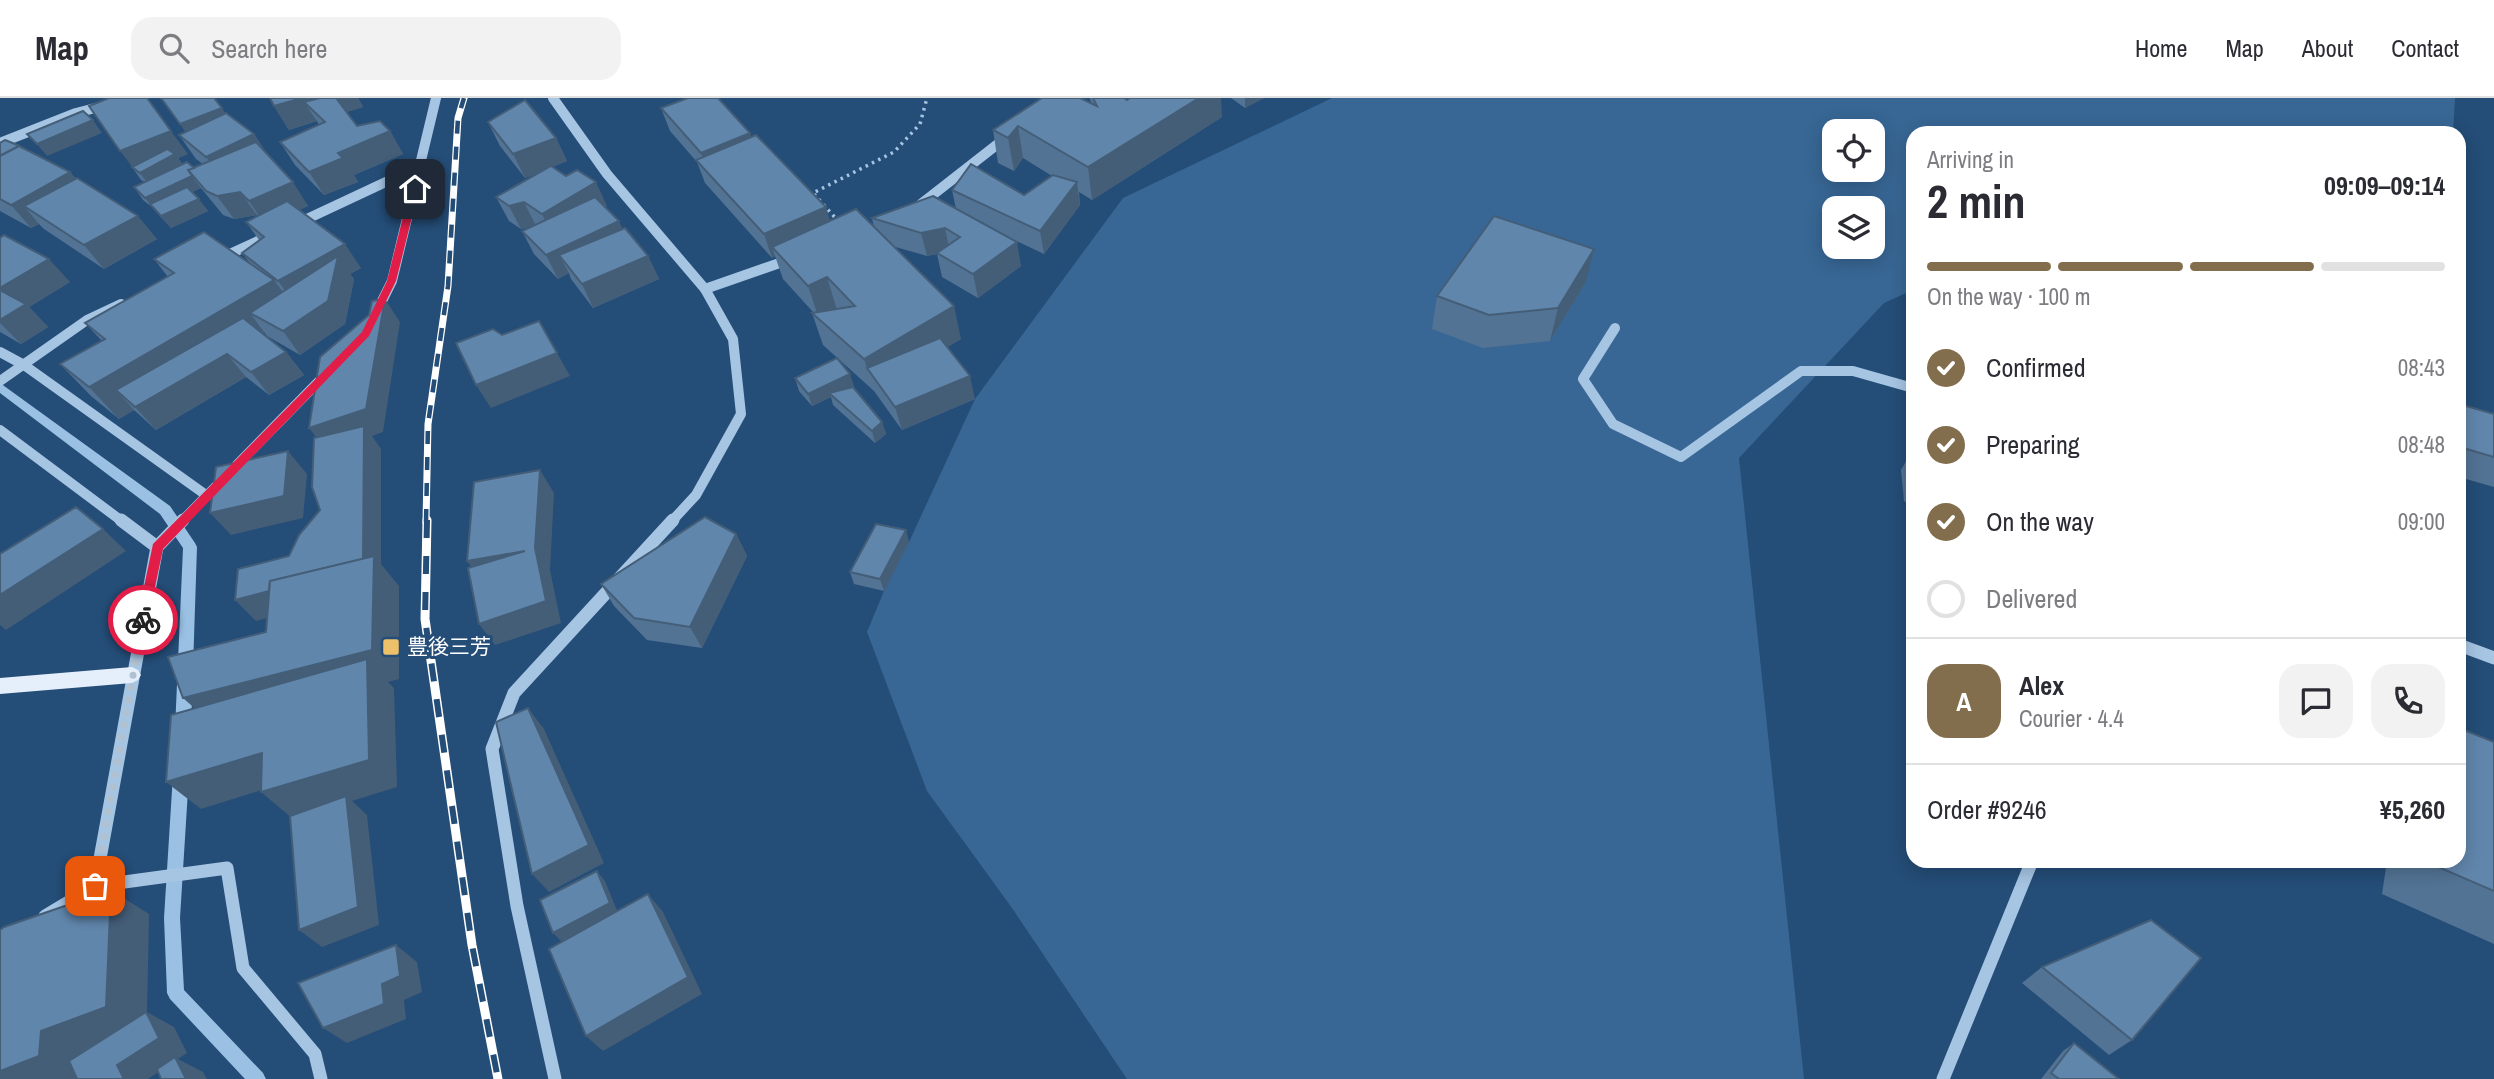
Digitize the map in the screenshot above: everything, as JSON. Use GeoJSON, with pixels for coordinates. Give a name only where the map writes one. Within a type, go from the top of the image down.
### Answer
{"type":"FeatureCollection","features":[{"type":"Feature","properties":{"kind":"main road"},"geometry":{"type":"LineString","coordinates":[[0,685],[132,675]]}},
{"type":"Feature","properties":{"kind":"street"},"geometry":{"type":"LineString","coordinates":[[0,130],[4,141],[76,113],[134,98]]}},
{"type":"Feature","properties":{"kind":"street"},"geometry":{"type":"LineString","coordinates":[[371,323],[392,281],[436,98]]}},
{"type":"Feature","properties":{"kind":"street"},"geometry":{"type":"LineString","coordinates":[[553,98],[607,174],[705,289],[733,339],[741,414],[696,495],[514,694],[492,749],[517,906],[555,1079]]}},
{"type":"Feature","properties":{"kind":"street"},"geometry":{"type":"LineString","coordinates":[[906,211],[928,201],[1013,132]]}},
{"type":"Feature","properties":{"kind":"street"},"geometry":{"type":"LineString","coordinates":[[211,263],[420,166]]}},
{"type":"Feature","properties":{"kind":"street"},"geometry":{"type":"LineString","coordinates":[[705,289],[804,255]]}},
{"type":"Feature","properties":{"kind":"street"},"geometry":{"type":"LineString","coordinates":[[0,381],[87,320],[136,297]]}},
{"type":"Feature","properties":{"kind":"street"},"geometry":{"type":"LineString","coordinates":[[1615,328],[1583,379],[1613,424],[1681,457],[1801,371],[1853,371],[1906,386]]}},
{"type":"Feature","properties":{"kind":"street"},"geometry":{"type":"LineString","coordinates":[[0,352],[24,365],[206,495]]}},
{"type":"Feature","properties":{"kind":"street"},"geometry":{"type":"LineString","coordinates":[[95,886],[157,547],[338,362]]}},
{"type":"Feature","properties":{"kind":"street"},"geometry":{"type":"LineString","coordinates":[[0,430],[157,547]]}},
{"type":"Feature","properties":{"kind":"street"},"geometry":{"type":"LineString","coordinates":[[2466,648],[2494,658]]}},
{"type":"Feature","properties":{"kind":"street"},"geometry":{"type":"LineString","coordinates":[[1943,1079],[2029,868]]}},
{"type":"Feature","properties":{"kind":"street"},"geometry":{"type":"LineString","coordinates":[[27,926],[95,886],[227,869],[243,968],[315,1054],[321,1079]]}},
{"type":"Feature","properties":{"kind":"path"},"geometry":{"type":"LineString","coordinates":[[844,227],[813,193],[894,152],[920,124],[927,98]]}},
{"type":"Feature","properties":{"kind":"shaded area"},"geometry":{"type":"Polygon","coordinates":[[[1332,98],[2455,98],[2453,126],[1906,126],[1906,293],[1884,303],[1739,458],[1804,1079],[1127,1079],[1012,908],[927,791],[867,632],[975,399],[1123,198],[1332,98]]]}},
{"type":"Feature","properties":{"kind":"building"},"geometry":{"type":"Polygon","coordinates":[[[109,98],[147,98],[171,131],[120,151],[89,106],[109,98]]]}},
{"type":"Feature","properties":{"kind":"building"},"geometry":{"type":"Polygon","coordinates":[[[161,98],[214,98],[222,108],[180,124],[161,98]]]}},
{"type":"Feature","properties":{"kind":"building"},"geometry":{"type":"Polygon","coordinates":[[[270,98],[302,98],[274,106],[270,98]]]}},
{"type":"Feature","properties":{"kind":"building"},"geometry":{"type":"Polygon","coordinates":[[[336,98],[357,126],[380,121],[390,131],[338,153],[343,158],[309,172],[280,142],[325,122],[304,102],[336,98]]]}},
{"type":"Feature","properties":{"kind":"building"},"geometry":{"type":"Polygon","coordinates":[[[688,98],[718,98],[750,133],[701,153],[661,108],[688,98]]]}},
{"type":"Feature","properties":{"kind":"building"},"geometry":{"type":"Polygon","coordinates":[[[1042,98],[1080,98],[1097,106],[1093,98],[1199,98],[1088,167],[1018,126],[1008,138],[993,130],[1042,98]]]}},
{"type":"Feature","properties":{"kind":"building"},"geometry":{"type":"Polygon","coordinates":[[[525,100],[556,138],[513,154],[488,122],[525,100]]]}},
{"type":"Feature","properties":{"kind":"building"},"geometry":{"type":"Polygon","coordinates":[[[83,111],[93,120],[37,144],[27,134],[83,111]]]}},
{"type":"Feature","properties":{"kind":"building"},"geometry":{"type":"Polygon","coordinates":[[[226,113],[254,134],[206,157],[179,135],[226,113]]]}},
{"type":"Feature","properties":{"kind":"building"},"geometry":{"type":"Polygon","coordinates":[[[756,135],[826,207],[764,234],[696,160],[756,135]]]}},
{"type":"Feature","properties":{"kind":"building"},"geometry":{"type":"Polygon","coordinates":[[[5,140],[20,146],[0,156],[0,143],[5,140]]]}},
{"type":"Feature","properties":{"kind":"building"},"geometry":{"type":"Polygon","coordinates":[[[256,142],[293,182],[249,201],[240,192],[217,196],[206,191],[188,170],[256,142]]]}},
{"type":"Feature","properties":{"kind":"building"},"geometry":{"type":"Polygon","coordinates":[[[19,146],[70,172],[11,205],[0,199],[0,156],[19,146]]]}},
{"type":"Feature","properties":{"kind":"building"},"geometry":{"type":"Polygon","coordinates":[[[167,149],[175,154],[140,173],[132,167],[167,149]]]}},
{"type":"Feature","properties":{"kind":"building"},"geometry":{"type":"Polygon","coordinates":[[[187,162],[194,168],[188,170],[192,176],[145,198],[134,187],[187,162]]]}},
{"type":"Feature","properties":{"kind":"building"},"geometry":{"type":"Polygon","coordinates":[[[971,164],[1024,195],[1053,175],[1077,182],[1040,231],[952,190],[971,164]]]}},
{"type":"Feature","properties":{"kind":"building"},"geometry":{"type":"Polygon","coordinates":[[[551,166],[566,176],[577,170],[596,182],[542,214],[524,202],[509,206],[496,197],[551,166]]]}},
{"type":"Feature","properties":{"kind":"building"},"geometry":{"type":"Polygon","coordinates":[[[77,178],[138,216],[84,245],[24,206],[77,178]]]}},
{"type":"Feature","properties":{"kind":"building"},"geometry":{"type":"Polygon","coordinates":[[[187,187],[199,199],[161,216],[150,204],[187,187]]]}},
{"type":"Feature","properties":{"kind":"building"},"geometry":{"type":"Polygon","coordinates":[[[933,196],[1017,242],[973,274],[937,253],[960,237],[945,228],[921,233],[872,218],[933,196]]]}},
{"type":"Feature","properties":{"kind":"building"},"geometry":{"type":"Polygon","coordinates":[[[595,197],[619,221],[546,255],[522,231],[595,197]]]}},
{"type":"Feature","properties":{"kind":"building"},"geometry":{"type":"Polygon","coordinates":[[[287,201],[345,244],[278,281],[242,253],[264,237],[246,222],[287,201]]]}},
{"type":"Feature","properties":{"kind":"building"},"geometry":{"type":"Polygon","coordinates":[[[856,209],[954,306],[864,359],[812,313],[855,306],[827,277],[808,286],[772,247],[856,209]]]}},
{"type":"Feature","properties":{"kind":"building"},"geometry":{"type":"Polygon","coordinates":[[[1494,216],[1594,249],[1558,308],[1489,315],[1437,296],[1494,216]]]}},
{"type":"Feature","properties":{"kind":"building"},"geometry":{"type":"Polygon","coordinates":[[[625,228],[648,256],[582,284],[559,255],[625,228]]]}},
{"type":"Feature","properties":{"kind":"building"},"geometry":{"type":"Polygon","coordinates":[[[204,232],[274,280],[89,387],[60,364],[105,339],[85,323],[174,273],[154,259],[204,232]]]}},
{"type":"Feature","properties":{"kind":"building"},"geometry":{"type":"Polygon","coordinates":[[[4,235],[49,259],[0,288],[0,238],[4,235]]]}},
{"type":"Feature","properties":{"kind":"building"},"geometry":{"type":"Polygon","coordinates":[[[338,256],[328,301],[283,331],[250,313],[338,256]]]}},
{"type":"Feature","properties":{"kind":"building"},"geometry":{"type":"Polygon","coordinates":[[[0,290],[26,304],[0,320],[0,290]]]}},
{"type":"Feature","properties":{"kind":"building"},"geometry":{"type":"Polygon","coordinates":[[[385,299],[366,409],[309,428],[320,357],[369,315],[372,301],[385,299]]]}},
{"type":"Feature","properties":{"kind":"building"},"geometry":{"type":"Polygon","coordinates":[[[243,318],[286,352],[251,372],[227,354],[135,407],[116,390],[243,318]]]}},
{"type":"Feature","properties":{"kind":"building"},"geometry":{"type":"Polygon","coordinates":[[[539,321],[557,353],[476,385],[456,343],[493,329],[502,335],[539,321]]]}},
{"type":"Feature","properties":{"kind":"building"},"geometry":{"type":"Polygon","coordinates":[[[940,338],[970,376],[895,407],[867,368],[940,338]]]}},
{"type":"Feature","properties":{"kind":"building"},"geometry":{"type":"Polygon","coordinates":[[[837,358],[850,374],[808,394],[795,378],[837,358]]]}},
{"type":"Feature","properties":{"kind":"building"},"geometry":{"type":"Polygon","coordinates":[[[853,387],[882,422],[872,431],[829,393],[853,387]]]}},
{"type":"Feature","properties":{"kind":"building"},"geometry":{"type":"Polygon","coordinates":[[[2466,406],[2494,414],[2494,457],[2466,449],[2466,406]]]}},
{"type":"Feature","properties":{"kind":"building"},"geometry":{"type":"Polygon","coordinates":[[[364,426],[363,559],[270,581],[269,591],[235,600],[238,569],[289,556],[299,535],[320,510],[312,487],[314,438],[364,426]]]}},
{"type":"Feature","properties":{"kind":"building"},"geometry":{"type":"Polygon","coordinates":[[[288,451],[284,496],[210,513],[216,467],[288,451]]]}},
{"type":"Feature","properties":{"kind":"building"},"geometry":{"type":"Polygon","coordinates":[[[540,470],[535,548],[546,601],[479,624],[468,568],[525,551],[467,561],[474,482],[540,470]]]}},
{"type":"Feature","properties":{"kind":"building"},"geometry":{"type":"Polygon","coordinates":[[[76,507],[103,529],[0,595],[0,554],[76,507]]]}},
{"type":"Feature","properties":{"kind":"building"},"geometry":{"type":"Polygon","coordinates":[[[705,517],[736,534],[690,627],[634,618],[601,584],[705,517]]]}},
{"type":"Feature","properties":{"kind":"building"},"geometry":{"type":"Polygon","coordinates":[[[876,524],[906,530],[880,579],[850,572],[876,524]]]}},
{"type":"Feature","properties":{"kind":"building"},"geometry":{"type":"Polygon","coordinates":[[[374,556],[372,650],[183,698],[168,657],[266,632],[270,581],[374,556]]]}},
{"type":"Feature","properties":{"kind":"building"},"geometry":{"type":"Polygon","coordinates":[[[367,659],[369,760],[261,792],[262,753],[166,782],[171,715],[367,659]]]}},
{"type":"Feature","properties":{"kind":"building"},"geometry":{"type":"Polygon","coordinates":[[[528,708],[589,845],[532,874],[496,722],[528,708]]]}},
{"type":"Feature","properties":{"kind":"building"},"geometry":{"type":"Polygon","coordinates":[[[2466,731],[2494,742],[2494,891],[2441,868],[2466,868],[2466,731]]]}},
{"type":"Feature","properties":{"kind":"building"},"geometry":{"type":"Polygon","coordinates":[[[346,796],[358,907],[299,930],[290,816],[346,796]]]}},
{"type":"Feature","properties":{"kind":"building"},"geometry":{"type":"Polygon","coordinates":[[[597,871],[610,903],[553,933],[540,900],[597,871]]]}},
{"type":"Feature","properties":{"kind":"building"},"geometry":{"type":"Polygon","coordinates":[[[111,890],[106,1007],[41,1031],[39,1056],[0,1071],[0,930],[111,890]]]}},
{"type":"Feature","properties":{"kind":"building"},"geometry":{"type":"Polygon","coordinates":[[[648,894],[688,977],[586,1036],[549,949],[648,894]]]}},
{"type":"Feature","properties":{"kind":"building"},"geometry":{"type":"Polygon","coordinates":[[[2151,920],[2201,958],[2132,1040],[2042,967],[2151,920]]]}},
{"type":"Feature","properties":{"kind":"building"},"geometry":{"type":"Polygon","coordinates":[[[396,945],[400,976],[382,984],[384,1004],[323,1028],[298,983],[396,945]]]}},
{"type":"Feature","properties":{"kind":"building"},"geometry":{"type":"Polygon","coordinates":[[[146,1012],[159,1038],[117,1065],[124,1079],[77,1079],[69,1061],[146,1012]]]}},
{"type":"Feature","properties":{"kind":"building"},"geometry":{"type":"Polygon","coordinates":[[[2074,1043],[2119,1079],[2059,1079],[2051,1073],[2074,1043]]]}},
{"type":"Feature","properties":{"kind":"building"},"geometry":{"type":"Polygon","coordinates":[[[175,1057],[186,1079],[161,1079],[157,1069],[175,1057]]]}},
{"type":"Feature","properties":{"kind":"waterway"},"geometry":{"type":"LineString","coordinates":[[0,387],[165,510],[190,547],[183,729]]}},
{"type":"Feature","properties":{"kind":"waterway"},"geometry":{"type":"LineString","coordinates":[[181,774],[172,918],[176,993],[257,1079]]}},
{"type":"Feature","properties":{"kind":"railway"},"geometry":{"type":"LineString","coordinates":[[426,522],[428,424],[448,286],[458,118],[464,98]]}},
{"type":"Feature","properties":{"kind":"railway"},"geometry":{"type":"LineString","coordinates":[[427,520],[425,619],[472,945],[498,1079]]}},
{"type":"Feature","properties":{"kind":"way so far"},"geometry":{"type":"LineString","coordinates":[[95,886],[143,620]]}},
{"type":"Feature","properties":{"kind":"place","name":"豊後三芳"},"geometry":{"type":"Point","coordinates":[391,647]}},
{"type":"Feature","properties":{"kind":"route"},"geometry":{"type":"LineString","coordinates":[[143,620],[157,547],[366,334],[392,281],[415,189]]}}]}
